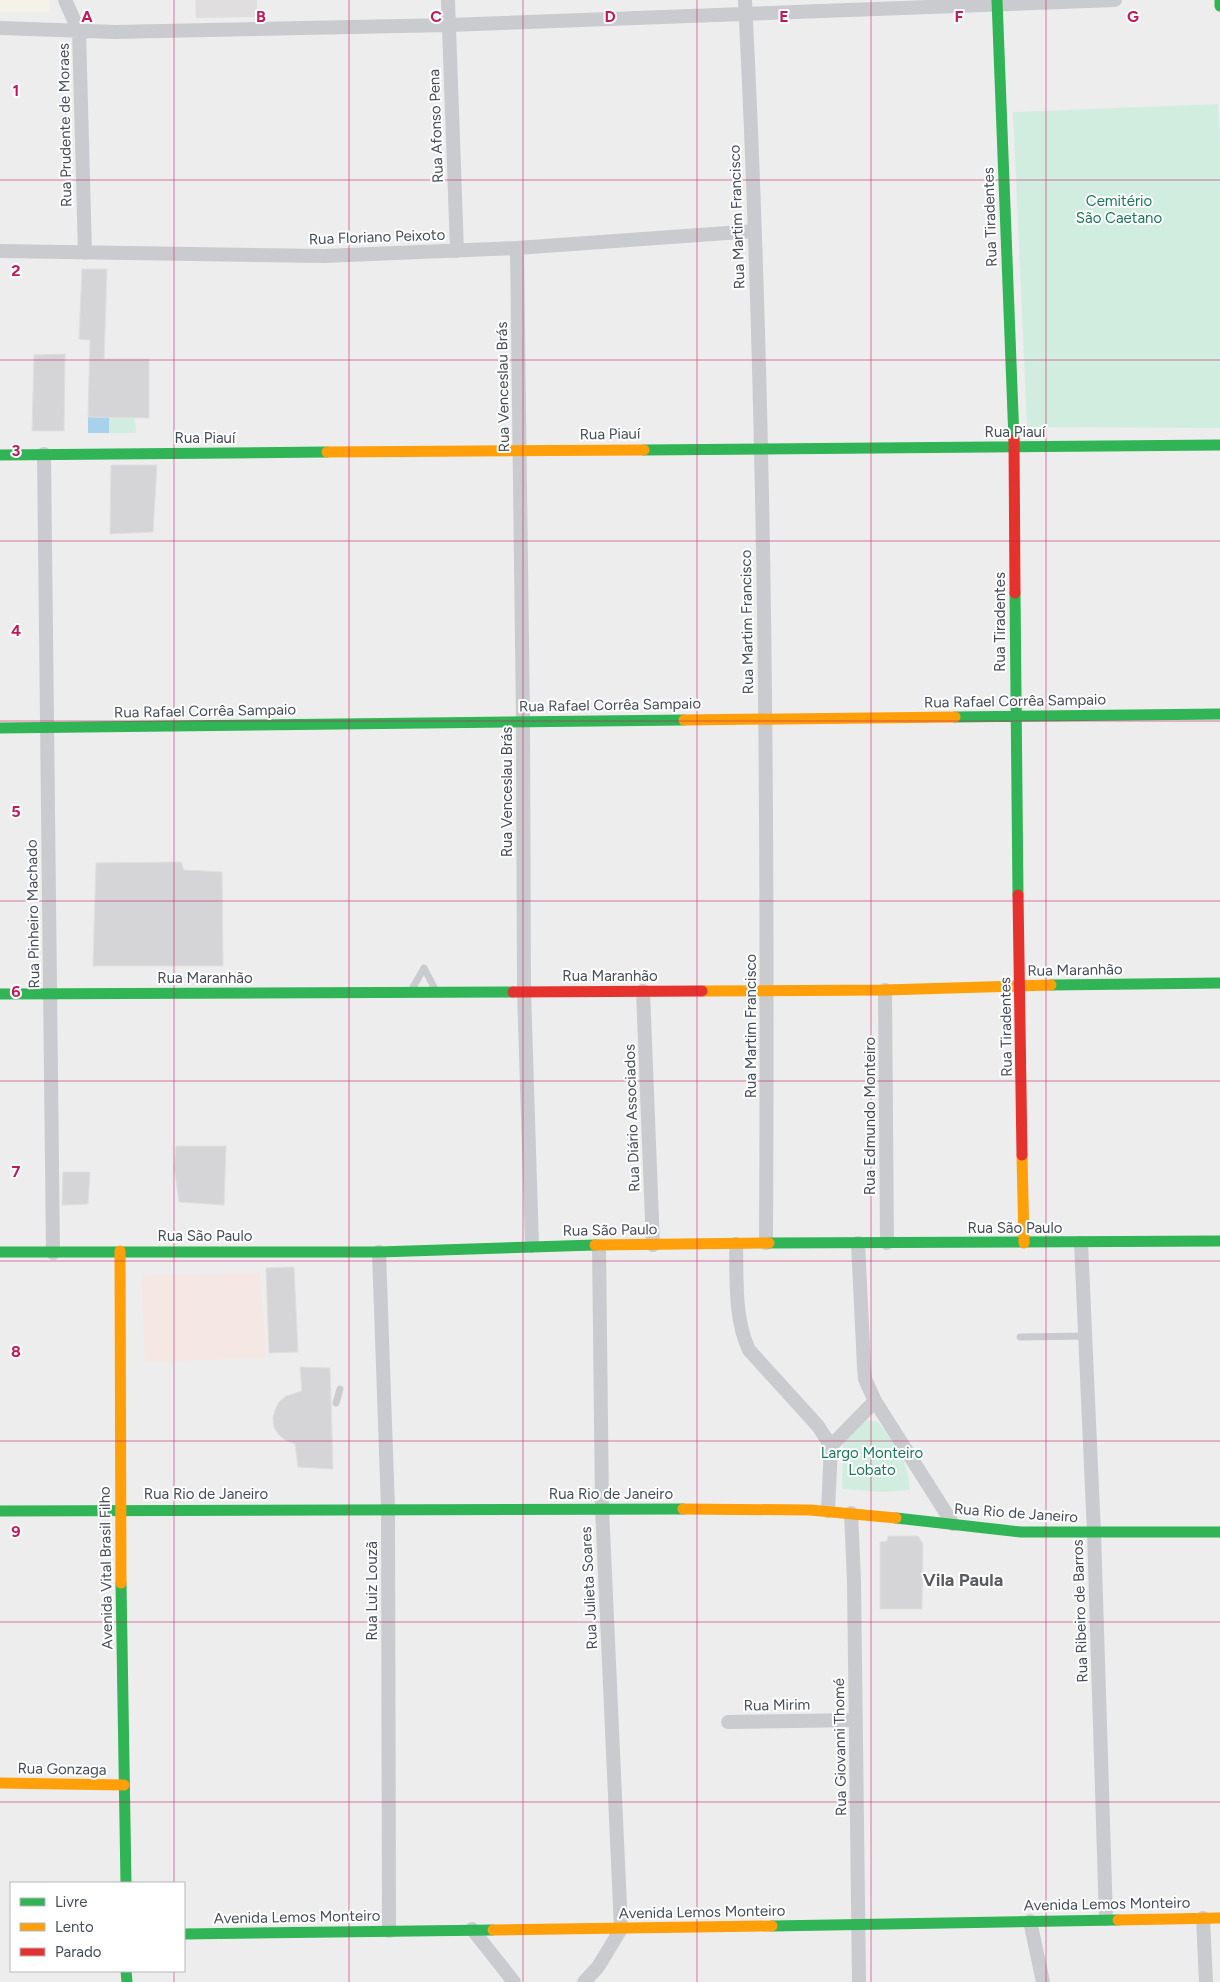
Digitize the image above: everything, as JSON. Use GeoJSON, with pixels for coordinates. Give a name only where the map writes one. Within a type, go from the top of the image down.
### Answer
{"type":"FeatureCollection","features":[{"type":"Feature","properties":{"kind":"street","name":"Rua Prudente de Moraes"},"geometry":{"type":"LineString","coordinates":[[65,0],[79,31],[85,253]]}},
{"type":"Feature","properties":{"kind":"street","name":"Rua Afonso Pena"},"geometry":{"type":"LineString","coordinates":[[448,0],[457,251]]}},
{"type":"Feature","properties":{"kind":"street"},"geometry":{"type":"LineString","coordinates":[[0,28],[79,31],[449,25],[745,7],[1115,0]]}},
{"type":"Feature","properties":{"kind":"street"},"geometry":{"type":"LineString","coordinates":[[1220,0],[1220,6]]}},
{"type":"Feature","properties":{"kind":"street","name":"Rua Tiradentes"},"geometry":{"type":"LineString","coordinates":[[997,3],[1014,447],[1015,716],[1024,1243]]}},
{"type":"Feature","properties":{"kind":"street","name":"Rua Martim Francisco"},"geometry":{"type":"LineString","coordinates":[[745,7],[755,231],[760,448],[767,989],[766,1243]]}},
{"type":"Feature","properties":{"kind":"street","name":"Rua Floriano Peixoto"},"geometry":{"type":"LineString","coordinates":[[0,250],[324,256],[517,248],[755,231]]}},
{"type":"Feature","properties":{"kind":"street","name":"Rua Venceslau Brás"},"geometry":{"type":"LineString","coordinates":[[517,248],[524,721],[524,991],[532,1246]]}},
{"type":"Feature","properties":{"kind":"street","name":"Rua Piauí"},"geometry":{"type":"LineString","coordinates":[[0,455],[1220,445]]}},
{"type":"Feature","properties":{"kind":"street","name":"Rua Pinheiro Machado"},"geometry":{"type":"LineString","coordinates":[[44,454],[53,1253]]}},
{"type":"Feature","properties":{"kind":"street","name":"Rua Rafael Corrêa Sampaio"},"geometry":{"type":"LineString","coordinates":[[0,728],[1220,714]]}},
{"type":"Feature","properties":{"kind":"street","name":"Rua Maranhão"},"geometry":{"type":"LineString","coordinates":[[0,994],[767,989],[885,990],[1020,985],[1220,983]]}},
{"type":"Feature","properties":{"kind":"street","name":"Rua Edmundo Monteiro"},"geometry":{"type":"LineString","coordinates":[[885,990],[887,1243]]}},
{"type":"Feature","properties":{"kind":"street","name":"Rua Diário Associados"},"geometry":{"type":"LineString","coordinates":[[643,991],[653,1245]]}},
{"type":"Feature","properties":{"kind":"street","name":"Rua São Paulo"},"geometry":{"type":"LineString","coordinates":[[0,1252],[379,1252],[532,1246],[1220,1241]]}},
{"type":"Feature","properties":{"kind":"street"},"geometry":{"type":"LineString","coordinates":[[858,1243],[865,1379],[875,1401],[952,1524]]}},
{"type":"Feature","properties":{"kind":"street","name":"Rua Ribeiro de Barros"},"geometry":{"type":"LineString","coordinates":[[1081,1243],[1094,1533],[1106,1919]]}},
{"type":"Feature","properties":{"kind":"street"},"geometry":{"type":"LineString","coordinates":[[736,1244],[739,1321],[745,1342],[749,1350],[822,1430],[831,1446],[828,1511]]}},
{"type":"Feature","properties":{"kind":"street","name":"Rua Julieta Soares"},"geometry":{"type":"LineString","coordinates":[[598,1246],[602,1508],[621,1929]]}},
{"type":"Feature","properties":{"kind":"street","name":"Avenida Vital Brasil Filho"},"geometry":{"type":"LineString","coordinates":[[120,1251],[120,1510],[126,1882]]}},
{"type":"Feature","properties":{"kind":"street","name":"Rua Luiz Louzã"},"geometry":{"type":"LineString","coordinates":[[379,1252],[388,1509],[389,1931]]}},
{"type":"Feature","properties":{"kind":"street"},"geometry":{"type":"LineString","coordinates":[[831,1446],[875,1401]]}},
{"type":"Feature","properties":{"kind":"street","name":"Rua Rio de Janeiro"},"geometry":{"type":"LineString","coordinates":[[0,1511],[602,1508],[828,1511],[1022,1532],[1220,1532]]}},
{"type":"Feature","properties":{"kind":"street","name":"Rua Giovanni Thomé"},"geometry":{"type":"LineString","coordinates":[[851,1513],[854,1581],[859,1982]]}},
{"type":"Feature","properties":{"kind":"street","name":"Rua Mirim"},"geometry":{"type":"LineString","coordinates":[[728,1722],[856,1720]]}},
{"type":"Feature","properties":{"kind":"street","name":"Rua Gonzaga"},"geometry":{"type":"LineString","coordinates":[[0,1783],[124,1785]]}},
{"type":"Feature","properties":{"kind":"street"},"geometry":{"type":"LineString","coordinates":[[1203,1918],[1206,1982]]}},
{"type":"Feature","properties":{"kind":"street","name":"Avenida Lemos Monteiro"},"geometry":{"type":"LineString","coordinates":[[185,1934],[472,1929],[621,1929],[1220,1918]]}},
{"type":"Feature","properties":{"kind":"street"},"geometry":{"type":"LineString","coordinates":[[1030,1921],[1043,1982]]}},
{"type":"Feature","properties":{"kind":"street"},"geometry":{"type":"LineString","coordinates":[[472,1929],[514,1982]]}},
{"type":"Feature","properties":{"kind":"street"},"geometry":{"type":"LineString","coordinates":[[584,1982],[598,1967],[621,1929]]}},
{"type":"Feature","properties":{"kind":"lane"},"geometry":{"type":"LineString","coordinates":[[411,992],[424,968],[436,992]]}},
{"type":"Feature","properties":{"kind":"lane"},"geometry":{"type":"LineString","coordinates":[[1020,1337],[1086,1336]]}},
{"type":"Feature","properties":{"kind":"lane"},"geometry":{"type":"LineString","coordinates":[[336,1403],[340,1389]]}},
{"type":"Feature","properties":{"kind":"shaded area"},"geometry":{"type":"Polygon","coordinates":[[[0,0],[49,0],[49,12],[0,12],[0,0]]]}},
{"type":"Feature","properties":{"kind":"shaded area"},"geometry":{"type":"Polygon","coordinates":[[[195,0],[257,0],[257,17],[196,18],[195,0]]]}},
{"type":"Feature","properties":{"kind":"shaded area"},"geometry":{"type":"Polygon","coordinates":[[[260,1273],[266,1358],[145,1362],[141,1275],[260,1273]]]}},
{"type":"Feature","properties":{"kind":"green space","name":"Cemitério São Caetano"},"geometry":{"type":"Polygon","coordinates":[[[1218,104],[1220,143],[1220,428],[1027,427],[1013,112],[1218,104]]]}},
{"type":"Feature","properties":{"kind":"green space"},"geometry":{"type":"Polygon","coordinates":[[[109,417],[135,418],[136,433],[109,433],[109,417]]]}},
{"type":"Feature","properties":{"kind":"green space","name":"Largo Monteiro Lobato"},"geometry":{"type":"Polygon","coordinates":[[[865,1420],[878,1422],[896,1446],[907,1470],[910,1490],[883,1492],[842,1489],[843,1442],[865,1420]]]}},
{"type":"Feature","properties":{"kind":"water"},"geometry":{"type":"Polygon","coordinates":[[[88,417],[109,417],[109,433],[88,433],[88,417]]]}},
{"type":"Feature","properties":{"kind":"building"},"geometry":{"type":"Polygon","coordinates":[[[82,269],[107,269],[104,359],[149,359],[149,418],[88,417],[90,340],[79,339],[82,269]]]}},
{"type":"Feature","properties":{"kind":"building"},"geometry":{"type":"Polygon","coordinates":[[[65,354],[64,431],[32,431],[34,355],[65,354]]]}},
{"type":"Feature","properties":{"kind":"building"},"geometry":{"type":"Polygon","coordinates":[[[111,465],[157,465],[153,532],[110,534],[111,465]]]}},
{"type":"Feature","properties":{"kind":"building"},"geometry":{"type":"Polygon","coordinates":[[[181,862],[184,870],[222,872],[223,966],[93,966],[96,863],[181,862]]]}},
{"type":"Feature","properties":{"kind":"building"},"geometry":{"type":"Polygon","coordinates":[[[176,1146],[226,1146],[224,1205],[179,1202],[174,1167],[176,1146]]]}},
{"type":"Feature","properties":{"kind":"building"},"geometry":{"type":"Polygon","coordinates":[[[63,1172],[90,1172],[88,1204],[62,1205],[63,1172]]]}},
{"type":"Feature","properties":{"kind":"building"},"geometry":{"type":"Polygon","coordinates":[[[294,1267],[298,1352],[269,1353],[266,1268],[294,1267]]]}},
{"type":"Feature","properties":{"kind":"building"},"geometry":{"type":"Polygon","coordinates":[[[300,1367],[330,1368],[333,1469],[298,1467],[295,1444],[285,1440],[274,1427],[273,1418],[279,1402],[286,1396],[302,1391],[300,1367]]]}},
{"type":"Feature","properties":{"kind":"building"},"geometry":{"type":"Polygon","coordinates":[[[888,1536],[918,1536],[923,1544],[922,1609],[880,1609],[880,1542],[887,1541],[888,1536]]]}},
{"type":"Feature","properties":{"kind":"traffic: fast"},"geometry":{"type":"LineString","coordinates":[[997,0],[1014,440]]}},
{"type":"Feature","properties":{"kind":"traffic: fast"},"geometry":{"type":"LineString","coordinates":[[1220,0],[1220,6]]}},
{"type":"Feature","properties":{"kind":"traffic: fast"},"geometry":{"type":"LineString","coordinates":[[644,450],[1220,445]]}},
{"type":"Feature","properties":{"kind":"traffic: fast"},"geometry":{"type":"LineString","coordinates":[[0,455],[327,452]]}},
{"type":"Feature","properties":{"kind":"traffic: fast"},"geometry":{"type":"LineString","coordinates":[[1015,593],[1018,895]]}},
{"type":"Feature","properties":{"kind":"traffic: fast"},"geometry":{"type":"LineString","coordinates":[[955,717],[1220,714]]}},
{"type":"Feature","properties":{"kind":"traffic: fast"},"geometry":{"type":"LineString","coordinates":[[0,728],[684,720]]}},
{"type":"Feature","properties":{"kind":"traffic: fast"},"geometry":{"type":"LineString","coordinates":[[1051,985],[1220,983]]}},
{"type":"Feature","properties":{"kind":"traffic: fast"},"geometry":{"type":"LineString","coordinates":[[0,994],[513,992]]}},
{"type":"Feature","properties":{"kind":"traffic: fast"},"geometry":{"type":"LineString","coordinates":[[769,1243],[1220,1241]]}},
{"type":"Feature","properties":{"kind":"traffic: fast"},"geometry":{"type":"LineString","coordinates":[[0,1252],[379,1252],[595,1245]]}},
{"type":"Feature","properties":{"kind":"traffic: fast"},"geometry":{"type":"LineString","coordinates":[[0,1511],[683,1509]]}},
{"type":"Feature","properties":{"kind":"traffic: fast"},"geometry":{"type":"LineString","coordinates":[[896,1518],[1021,1532],[1220,1532]]}},
{"type":"Feature","properties":{"kind":"traffic: fast"},"geometry":{"type":"LineString","coordinates":[[121,1583],[126,1882]]}},
{"type":"Feature","properties":{"kind":"traffic: fast"},"geometry":{"type":"LineString","coordinates":[[772,1926],[1118,1920]]}},
{"type":"Feature","properties":{"kind":"traffic: fast"},"geometry":{"type":"LineString","coordinates":[[185,1934],[493,1930]]}},
{"type":"Feature","properties":{"kind":"traffic: fast"},"geometry":{"type":"LineString","coordinates":[[126,1972],[127,1982]]}},
{"type":"Feature","properties":{"kind":"traffic: slow"},"geometry":{"type":"LineString","coordinates":[[327,452],[644,450]]}},
{"type":"Feature","properties":{"kind":"traffic: slow"},"geometry":{"type":"LineString","coordinates":[[684,720],[955,717]]}},
{"type":"Feature","properties":{"kind":"traffic: slow"},"geometry":{"type":"LineString","coordinates":[[702,991],[885,990],[1051,985]]}},
{"type":"Feature","properties":{"kind":"traffic: slow"},"geometry":{"type":"LineString","coordinates":[[1022,1155],[1024,1243]]}},
{"type":"Feature","properties":{"kind":"traffic: slow"},"geometry":{"type":"LineString","coordinates":[[595,1245],[769,1243]]}},
{"type":"Feature","properties":{"kind":"traffic: slow"},"geometry":{"type":"LineString","coordinates":[[120,1251],[121,1583]]}},
{"type":"Feature","properties":{"kind":"traffic: slow"},"geometry":{"type":"LineString","coordinates":[[683,1509],[810,1510],[896,1518]]}},
{"type":"Feature","properties":{"kind":"traffic: slow"},"geometry":{"type":"LineString","coordinates":[[0,1783],[124,1785]]}},
{"type":"Feature","properties":{"kind":"traffic: slow"},"geometry":{"type":"LineString","coordinates":[[1118,1920],[1220,1918]]}},
{"type":"Feature","properties":{"kind":"traffic: slow"},"geometry":{"type":"LineString","coordinates":[[493,1930],[772,1926]]}},
{"type":"Feature","properties":{"kind":"traffic: jam"},"geometry":{"type":"LineString","coordinates":[[1014,440],[1015,593]]}},
{"type":"Feature","properties":{"kind":"traffic: jam"},"geometry":{"type":"LineString","coordinates":[[1018,895],[1022,1155]]}},
{"type":"Feature","properties":{"kind":"traffic: jam"},"geometry":{"type":"LineString","coordinates":[[513,992],[702,991]]}},
{"type":"Feature","properties":{"kind":"district","name":"Vila Paula"},"geometry":{"type":"Point","coordinates":[963,1580]}}]}
